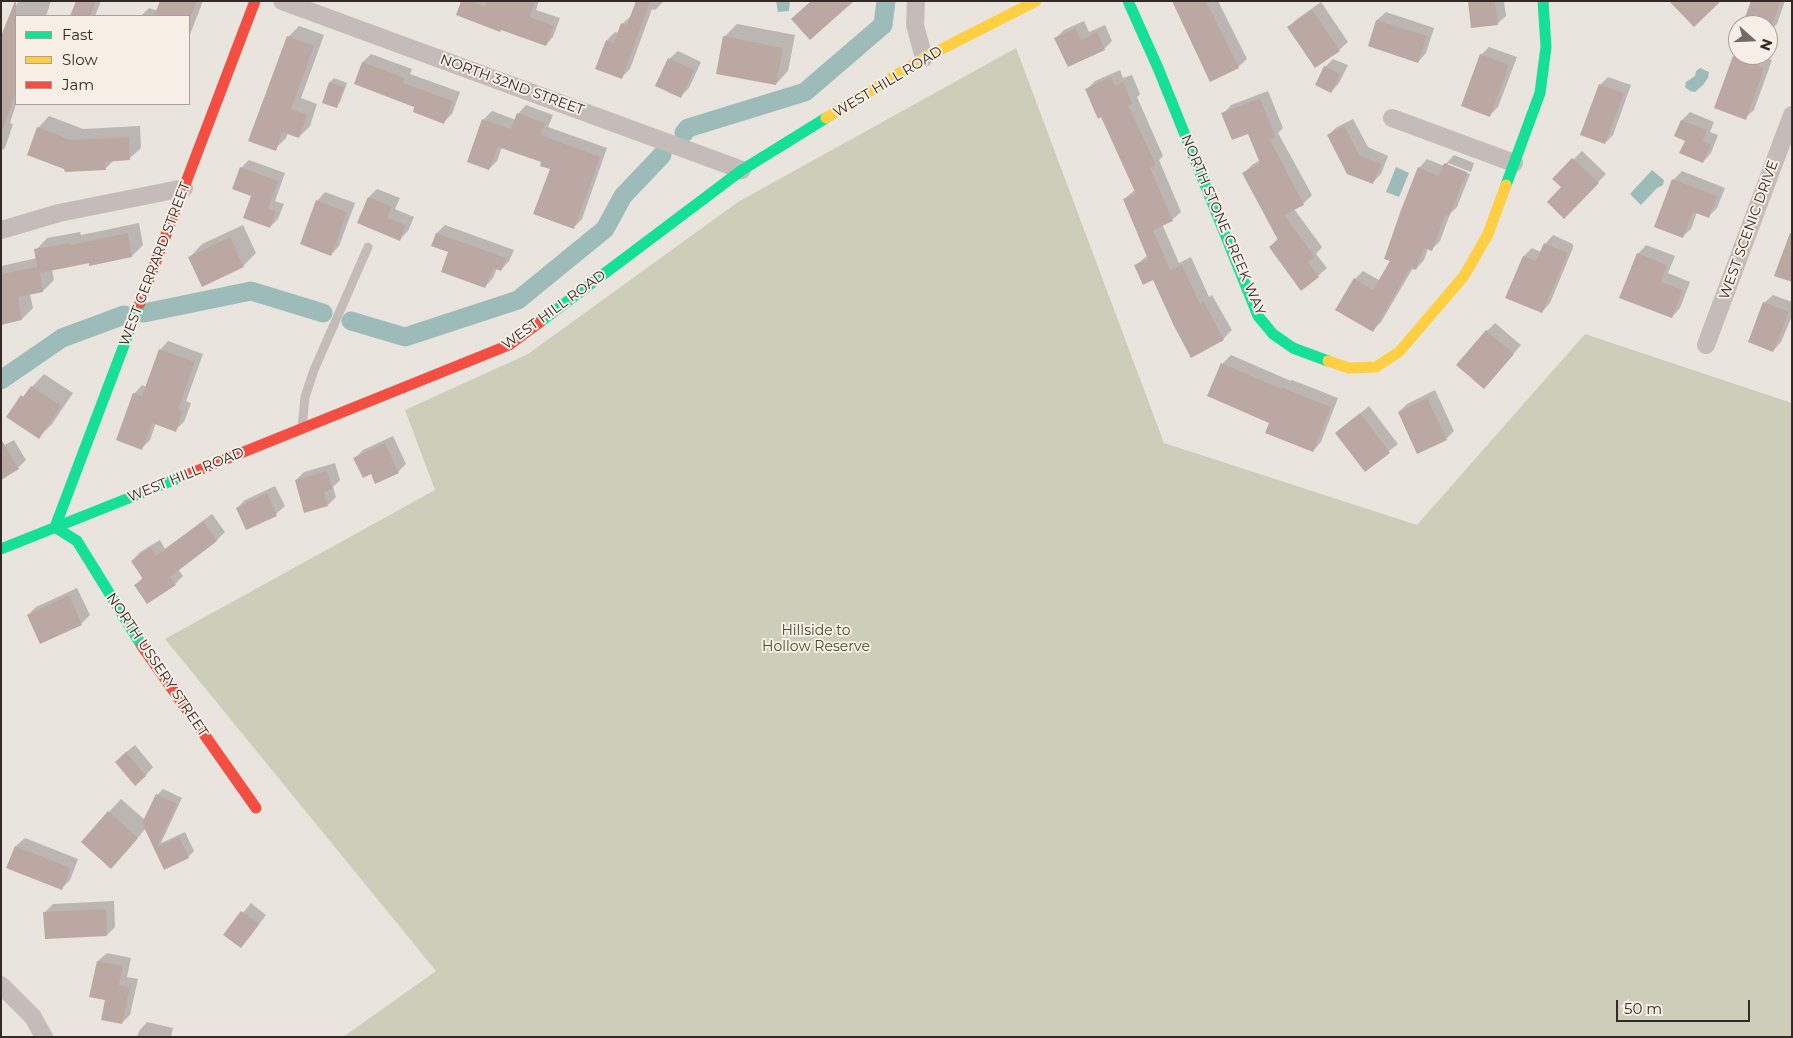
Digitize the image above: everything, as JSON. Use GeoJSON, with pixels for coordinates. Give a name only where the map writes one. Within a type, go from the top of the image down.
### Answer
{"type":"FeatureCollection","features":[{"type":"Feature","properties":{"kind":"street","name":"WEST GERRARD STREET"},"geometry":{"type":"LineString","coordinates":[[55,527],[255,1]]}},
{"type":"Feature","properties":{"kind":"street","name":"NORTH 32ND STREET"},"geometry":{"type":"LineString","coordinates":[[282,1],[742,170]]}},
{"type":"Feature","properties":{"kind":"street"},"geometry":{"type":"LineString","coordinates":[[916,1],[915,25],[924,58]]}},
{"type":"Feature","properties":{"kind":"street","name":"WEST HILL ROAD"},"geometry":{"type":"LineString","coordinates":[[1,549],[509,345],[742,170],[924,58],[1036,1]]}},
{"type":"Feature","properties":{"kind":"street","name":"NORTH STONE CREEK WAY"},"geometry":{"type":"LineString","coordinates":[[1128,1],[1158,68],[1258,316],[1273,334],[1293,348],[1349,368],[1376,366],[1399,352],[1464,276],[1488,234],[1540,93],[1546,46],[1542,1]]}},
{"type":"Feature","properties":{"kind":"street","name":"WEST SCENIC DRIVE"},"geometry":{"type":"LineString","coordinates":[[1706,345],[1792,115]]}},
{"type":"Feature","properties":{"kind":"street"},"geometry":{"type":"LineString","coordinates":[[1392,118],[1514,163]]}},
{"type":"Feature","properties":{"kind":"street"},"geometry":{"type":"LineString","coordinates":[[1,230],[59,213],[184,188]]}},
{"type":"Feature","properties":{"kind":"street","name":"NORTH USSERY STREET"},"geometry":{"type":"LineString","coordinates":[[55,527],[77,541],[142,645],[256,808]]}},
{"type":"Feature","properties":{"kind":"street"},"geometry":{"type":"LineString","coordinates":[[1,986],[33,1017],[44,1037]]}},
{"type":"Feature","properties":{"kind":"lane"},"geometry":{"type":"LineString","coordinates":[[301,430],[305,397],[314,370],[368,247]]}},
{"type":"Feature","properties":{"kind":"green space","name":"Hillside to Hollow Reserve"},"geometry":{"type":"Polygon","coordinates":[[[1016,48],[1164,443],[1417,525],[1585,334],[1792,403],[1792,1037],[343,1037],[436,971],[165,639],[435,490],[405,410],[528,354],[738,202],[1016,48]]]}},
{"type":"Feature","properties":{"kind":"water"},"geometry":{"type":"Polygon","coordinates":[[[776,1],[790,1],[789,11],[778,12],[776,1]]]}},
{"type":"Feature","properties":{"kind":"water"},"geometry":{"type":"Polygon","coordinates":[[[1700,68],[1709,72],[1708,78],[1695,92],[1690,91],[1685,87],[1686,82],[1695,76],[1696,71],[1700,68]]]}},
{"type":"Feature","properties":{"kind":"water"},"geometry":{"type":"Polygon","coordinates":[[[1396,167],[1409,173],[1399,197],[1386,192],[1396,167]]]}},
{"type":"Feature","properties":{"kind":"water"},"geometry":{"type":"Polygon","coordinates":[[[1652,170],[1664,180],[1663,185],[1657,188],[1641,205],[1630,194],[1652,170]]]}},
{"type":"Feature","properties":{"kind":"building"},"geometry":{"type":"Polygon","coordinates":[[[16,1],[15,95],[3,128],[1,128],[1,36],[16,1]]]}},
{"type":"Feature","properties":{"kind":"building"},"geometry":{"type":"Polygon","coordinates":[[[76,1],[96,1],[90,15],[70,15],[76,1]]]}},
{"type":"Feature","properties":{"kind":"building"},"geometry":{"type":"Polygon","coordinates":[[[160,1],[197,1],[191,16],[154,15],[160,1]]]}},
{"type":"Feature","properties":{"kind":"building"},"geometry":{"type":"Polygon","coordinates":[[[461,1],[471,1],[485,7],[487,1],[535,1],[530,17],[554,26],[546,46],[501,30],[500,32],[456,15],[461,1]]]}},
{"type":"Feature","properties":{"kind":"building"},"geometry":{"type":"Polygon","coordinates":[[[636,1],[650,1],[622,79],[595,69],[606,40],[614,43],[621,23],[627,25],[636,1]]]}},
{"type":"Feature","properties":{"kind":"building"},"geometry":{"type":"Polygon","coordinates":[[[811,1],[854,1],[810,40],[791,19],[811,1]]]}},
{"type":"Feature","properties":{"kind":"building"},"geometry":{"type":"Polygon","coordinates":[[[1172,1],[1206,1],[1239,68],[1210,82],[1172,1]]]}},
{"type":"Feature","properties":{"kind":"building"},"geometry":{"type":"Polygon","coordinates":[[[1468,1],[1495,1],[1498,25],[1471,28],[1468,1]]]}},
{"type":"Feature","properties":{"kind":"building"},"geometry":{"type":"Polygon","coordinates":[[[1669,1],[1721,1],[1694,27],[1669,1]]]}},
{"type":"Feature","properties":{"kind":"building"},"geometry":{"type":"Polygon","coordinates":[[[1751,1],[1781,1],[1776,15],[1746,15],[1751,1]]]}},
{"type":"Feature","properties":{"kind":"building"},"geometry":{"type":"Polygon","coordinates":[[[1312,10],[1340,51],[1315,68],[1287,27],[1312,10]]]}},
{"type":"Feature","properties":{"kind":"building"},"geometry":{"type":"Polygon","coordinates":[[[1376,20],[1427,36],[1418,63],[1368,46],[1376,20]]]}},
{"type":"Feature","properties":{"kind":"building"},"geometry":{"type":"Polygon","coordinates":[[[1076,28],[1081,40],[1097,32],[1105,50],[1068,67],[1054,38],[1076,28]]]}},
{"type":"Feature","properties":{"kind":"building"},"geometry":{"type":"Polygon","coordinates":[[[287,36],[314,46],[291,109],[307,115],[299,138],[282,132],[276,151],[248,141],[287,36]]]}},
{"type":"Feature","properties":{"kind":"building"},"geometry":{"type":"Polygon","coordinates":[[[723,36],[783,48],[776,85],[716,74],[723,36]]]}},
{"type":"Feature","properties":{"kind":"building"},"geometry":{"type":"Polygon","coordinates":[[[1480,54],[1509,65],[1490,117],[1461,106],[1480,54]]]}},
{"type":"Feature","properties":{"kind":"building"},"geometry":{"type":"Polygon","coordinates":[[[668,58],[694,70],[681,98],[655,86],[668,58]]]}},
{"type":"Feature","properties":{"kind":"building"},"geometry":{"type":"Polygon","coordinates":[[[362,62],[405,78],[403,83],[453,101],[444,124],[413,112],[414,107],[354,84],[362,62]]]}},
{"type":"Feature","properties":{"kind":"building"},"geometry":{"type":"Polygon","coordinates":[[[1730,65],[1756,65],[1764,68],[1746,120],[1714,108],[1730,65]]]}},
{"type":"Feature","properties":{"kind":"building"},"geometry":{"type":"Polygon","coordinates":[[[1324,66],[1340,74],[1331,93],[1315,85],[1324,66]]]}},
{"type":"Feature","properties":{"kind":"building"},"geometry":{"type":"Polygon","coordinates":[[[1111,77],[1115,86],[1123,82],[1132,104],[1128,105],[1156,165],[1150,168],[1173,221],[1153,230],[1170,270],[1182,265],[1200,304],[1204,302],[1224,340],[1191,358],[1153,280],[1143,285],[1134,265],[1148,259],[1123,199],[1136,194],[1101,117],[1098,119],[1085,89],[1111,77]]]}},
{"type":"Feature","properties":{"kind":"building"},"geometry":{"type":"Polygon","coordinates":[[[329,82],[344,87],[337,108],[322,103],[329,82]]]}},
{"type":"Feature","properties":{"kind":"building"},"geometry":{"type":"Polygon","coordinates":[[[1599,84],[1624,93],[1605,144],[1580,135],[1599,84]]]}},
{"type":"Feature","properties":{"kind":"building"},"geometry":{"type":"Polygon","coordinates":[[[1260,98],[1275,137],[1270,140],[1304,205],[1284,215],[1315,257],[1308,262],[1319,277],[1301,291],[1269,247],[1278,240],[1242,173],[1260,163],[1248,134],[1232,140],[1221,113],[1260,98]]]}},
{"type":"Feature","properties":{"kind":"building"},"geometry":{"type":"Polygon","coordinates":[[[517,113],[545,123],[541,135],[600,157],[574,229],[533,214],[550,169],[540,166],[541,162],[498,147],[489,170],[467,162],[482,119],[511,129],[517,113]]]}},
{"type":"Feature","properties":{"kind":"building"},"geometry":{"type":"Polygon","coordinates":[[[1681,120],[1707,130],[1703,141],[1711,144],[1703,163],[1679,153],[1685,141],[1674,136],[1681,120]]]}},
{"type":"Feature","properties":{"kind":"building"},"geometry":{"type":"Polygon","coordinates":[[[1344,126],[1360,156],[1381,164],[1373,184],[1347,174],[1327,135],[1344,126]]]}},
{"type":"Feature","properties":{"kind":"building"},"geometry":{"type":"Polygon","coordinates":[[[37,127],[71,140],[129,137],[130,160],[105,162],[106,170],[65,172],[64,169],[27,155],[37,127]]]}},
{"type":"Feature","properties":{"kind":"building"},"geometry":{"type":"Polygon","coordinates":[[[1572,158],[1599,183],[1564,219],[1547,202],[1561,187],[1552,179],[1572,158]]]}},
{"type":"Feature","properties":{"kind":"building"},"geometry":{"type":"Polygon","coordinates":[[[1444,163],[1467,172],[1449,216],[1445,215],[1432,251],[1424,248],[1416,270],[1410,268],[1373,332],[1335,310],[1354,278],[1373,290],[1390,261],[1384,259],[1418,167],[1439,176],[1444,163]]]}},
{"type":"Feature","properties":{"kind":"building"},"geometry":{"type":"Polygon","coordinates":[[[240,167],[278,181],[268,209],[276,212],[270,228],[243,218],[251,196],[232,189],[240,167]]]}},
{"type":"Feature","properties":{"kind":"building"},"geometry":{"type":"Polygon","coordinates":[[[1672,179],[1717,196],[1709,218],[1693,212],[1683,238],[1654,227],[1672,179]]]}},
{"type":"Feature","properties":{"kind":"building"},"geometry":{"type":"Polygon","coordinates":[[[368,197],[392,207],[387,218],[406,225],[400,241],[357,223],[368,197]]]}},
{"type":"Feature","properties":{"kind":"building"},"geometry":{"type":"Polygon","coordinates":[[[316,200],[347,212],[331,256],[300,244],[316,200]]]}},
{"type":"Feature","properties":{"kind":"building"},"geometry":{"type":"Polygon","coordinates":[[[128,233],[132,257],[40,273],[43,292],[18,297],[22,320],[1,325],[1,274],[37,267],[34,249],[70,243],[70,245],[128,233]]]}},
{"type":"Feature","properties":{"kind":"building"},"geometry":{"type":"Polygon","coordinates":[[[436,233],[506,258],[501,271],[493,268],[485,288],[441,272],[448,252],[431,246],[436,233]]]}},
{"type":"Feature","properties":{"kind":"building"},"geometry":{"type":"Polygon","coordinates":[[[1790,233],[1792,233],[1792,282],[1774,276],[1790,233]]]}},
{"type":"Feature","properties":{"kind":"building"},"geometry":{"type":"Polygon","coordinates":[[[230,237],[244,267],[202,287],[188,257],[230,237]]]}},
{"type":"Feature","properties":{"kind":"building"},"geometry":{"type":"Polygon","coordinates":[[[1544,243],[1568,253],[1542,313],[1505,298],[1523,256],[1536,261],[1544,243]]]}},
{"type":"Feature","properties":{"kind":"building"},"geometry":{"type":"Polygon","coordinates":[[[1637,253],[1667,265],[1661,282],[1683,290],[1672,318],[1619,298],[1637,253]]]}},
{"type":"Feature","properties":{"kind":"building"},"geometry":{"type":"Polygon","coordinates":[[[1763,302],[1789,312],[1773,352],[1748,342],[1763,302]]]}},
{"type":"Feature","properties":{"kind":"building"},"geometry":{"type":"Polygon","coordinates":[[[1486,330],[1514,354],[1484,389],[1456,365],[1486,330]]]}},
{"type":"Feature","properties":{"kind":"building"},"geometry":{"type":"Polygon","coordinates":[[[159,349],[195,362],[178,410],[183,411],[176,432],[152,423],[142,450],[116,440],[133,393],[142,396],[159,349]]]}},
{"type":"Feature","properties":{"kind":"building"},"geometry":{"type":"Polygon","coordinates":[[[1221,363],[1331,407],[1313,452],[1265,433],[1269,423],[1207,396],[1221,363]]]}},
{"type":"Feature","properties":{"kind":"building"},"geometry":{"type":"Polygon","coordinates":[[[31,386],[61,406],[39,439],[6,417],[21,395],[23,397],[31,386]]]}},
{"type":"Feature","properties":{"kind":"building"},"geometry":{"type":"Polygon","coordinates":[[[1427,398],[1447,440],[1417,454],[1398,412],[1427,398]]]}},
{"type":"Feature","properties":{"kind":"building"},"geometry":{"type":"Polygon","coordinates":[[[1360,413],[1390,453],[1365,472],[1335,433],[1360,413]]]}},
{"type":"Feature","properties":{"kind":"building"},"geometry":{"type":"Polygon","coordinates":[[[1,439],[19,469],[1,480],[1,439]]]}},
{"type":"Feature","properties":{"kind":"building"},"geometry":{"type":"Polygon","coordinates":[[[385,443],[399,473],[375,484],[371,474],[363,478],[353,458],[385,443]]]}},
{"type":"Feature","properties":{"kind":"building"},"geometry":{"type":"Polygon","coordinates":[[[327,471],[333,489],[324,492],[328,506],[304,513],[295,480],[327,471]]]}},
{"type":"Feature","properties":{"kind":"building"},"geometry":{"type":"Polygon","coordinates":[[[267,493],[277,516],[246,530],[236,508],[267,493]]]}},
{"type":"Feature","properties":{"kind":"building"},"geometry":{"type":"Polygon","coordinates":[[[203,521],[217,541],[170,577],[176,585],[147,604],[134,585],[143,579],[131,561],[151,547],[156,556],[203,521]]]}},
{"type":"Feature","properties":{"kind":"building"},"geometry":{"type":"Polygon","coordinates":[[[69,595],[82,625],[40,644],[27,615],[69,595]]]}},
{"type":"Feature","properties":{"kind":"building"},"geometry":{"type":"Polygon","coordinates":[[[126,752],[146,776],[135,786],[115,762],[126,752]]]}},
{"type":"Feature","properties":{"kind":"building"},"geometry":{"type":"Polygon","coordinates":[[[156,794],[177,804],[157,847],[179,837],[189,858],[164,870],[142,823],[156,794]]]}},
{"type":"Feature","properties":{"kind":"building"},"geometry":{"type":"Polygon","coordinates":[[[108,811],[138,838],[111,869],[81,842],[108,811]]]}},
{"type":"Feature","properties":{"kind":"building"},"geometry":{"type":"Polygon","coordinates":[[[15,846],[71,868],[62,890],[6,868],[15,846]]]}},
{"type":"Feature","properties":{"kind":"building"},"geometry":{"type":"Polygon","coordinates":[[[106,909],[107,936],[45,939],[43,912],[106,909]]]}},
{"type":"Feature","properties":{"kind":"building"},"geometry":{"type":"Polygon","coordinates":[[[241,911],[259,924],[241,948],[223,935],[241,911]]]}},
{"type":"Feature","properties":{"kind":"building"},"geometry":{"type":"Polygon","coordinates":[[[97,961],[123,966],[119,985],[130,987],[122,1024],[101,1020],[105,1000],[89,997],[97,961]]]}},
{"type":"Feature","properties":{"kind":"waterway"},"geometry":{"type":"LineString","coordinates":[[684,133],[688,128],[805,92],[883,25],[886,1]]}},
{"type":"Feature","properties":{"kind":"waterway"},"geometry":{"type":"LineString","coordinates":[[351,321],[405,337],[518,300],[605,229],[623,196],[662,155]]}},
{"type":"Feature","properties":{"kind":"waterway"},"geometry":{"type":"LineString","coordinates":[[144,313],[251,291],[323,313]]}},
{"type":"Feature","properties":{"kind":"waterway"},"geometry":{"type":"LineString","coordinates":[[1,380],[62,338],[124,315]]}},
{"type":"Feature","properties":{"kind":"traffic: fast"},"geometry":{"type":"LineString","coordinates":[[1128,1],[1158,68],[1258,316],[1273,334],[1293,348],[1328,361]]}},
{"type":"Feature","properties":{"kind":"traffic: fast"},"geometry":{"type":"LineString","coordinates":[[1506,185],[1540,93],[1546,47],[1543,1]]}},
{"type":"Feature","properties":{"kind":"traffic: fast"},"geometry":{"type":"LineString","coordinates":[[540,322],[742,170],[826,118]]}},
{"type":"Feature","properties":{"kind":"traffic: fast"},"geometry":{"type":"LineString","coordinates":[[140,303],[55,527],[77,541],[142,646]]}},
{"type":"Feature","properties":{"kind":"traffic: fast"},"geometry":{"type":"LineString","coordinates":[[1,549],[184,476]]}},
{"type":"Feature","properties":{"kind":"traffic: slow"},"geometry":{"type":"LineString","coordinates":[[826,118],[924,58],[1036,1]]}},
{"type":"Feature","properties":{"kind":"traffic: slow"},"geometry":{"type":"LineString","coordinates":[[1328,361],[1349,368],[1376,367],[1399,352],[1464,276],[1488,234],[1506,185]]}},
{"type":"Feature","properties":{"kind":"traffic: jam"},"geometry":{"type":"LineString","coordinates":[[140,303],[255,1]]}},
{"type":"Feature","properties":{"kind":"traffic: jam"},"geometry":{"type":"LineString","coordinates":[[184,476],[509,345],[540,322]]}},
{"type":"Feature","properties":{"kind":"traffic: jam"},"geometry":{"type":"LineString","coordinates":[[142,646],[256,808]]}}]}
